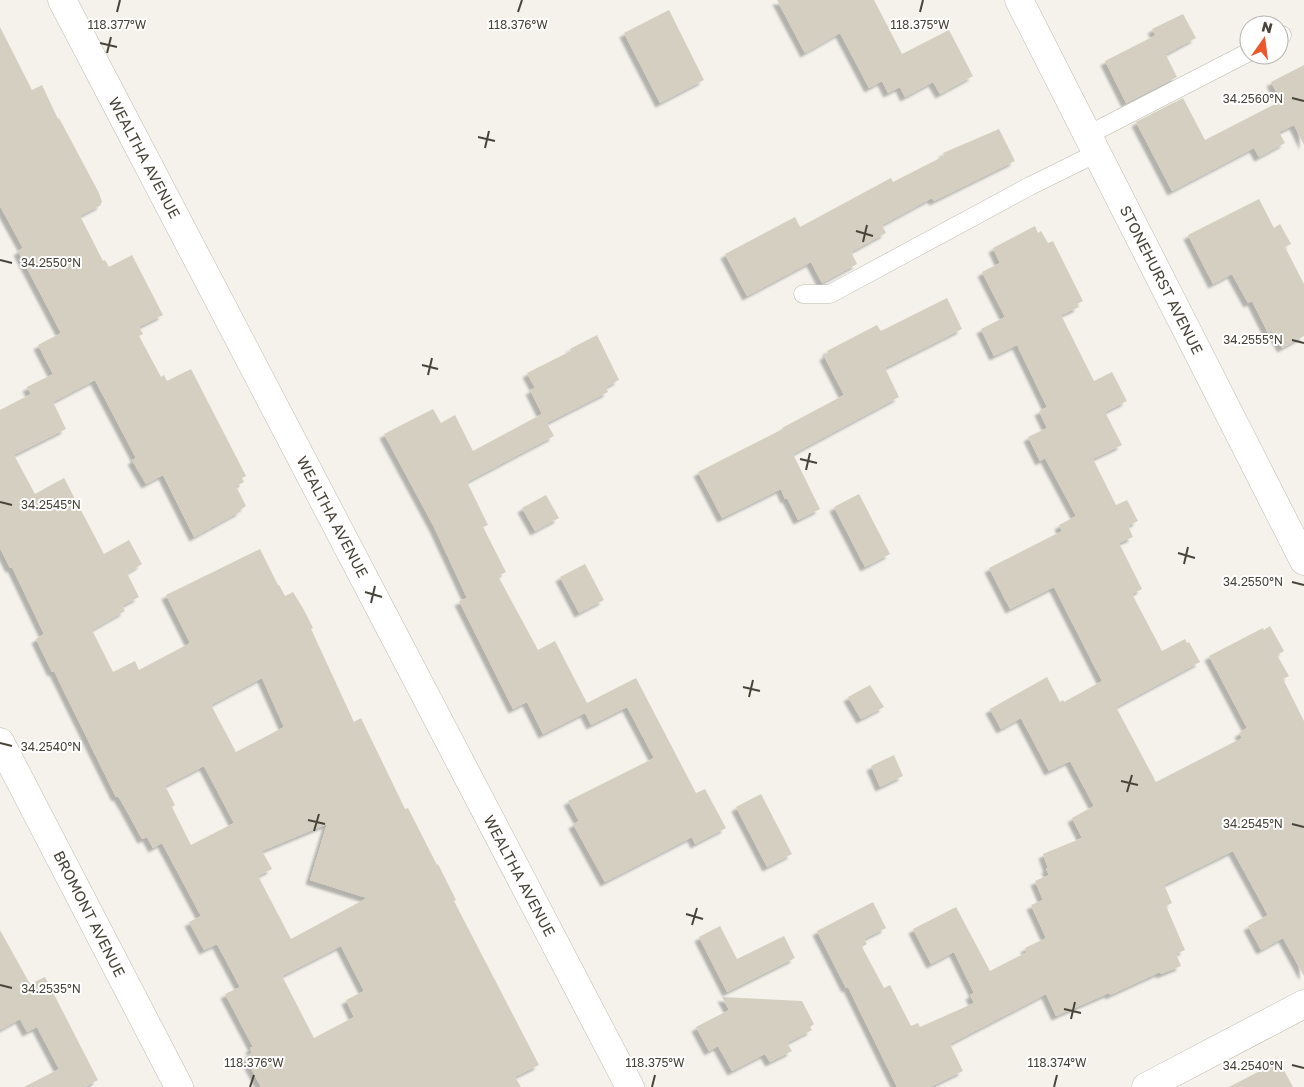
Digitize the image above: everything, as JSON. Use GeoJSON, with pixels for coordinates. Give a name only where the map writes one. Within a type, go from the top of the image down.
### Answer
{"type":"FeatureCollection","features":[{"type":"Feature","properties":{"kind":"street","name":"WEALTHA AVENUE"},"geometry":{"type":"LineString","coordinates":[[62,0],[630,1087]]}},
{"type":"Feature","properties":{"kind":"street","name":"STONEHURST AVENUE"},"geometry":{"type":"LineString","coordinates":[[1019,0],[1304,561]]}},
{"type":"Feature","properties":{"kind":"street","name":"BROMONT AVENUE"},"geometry":{"type":"LineString","coordinates":[[0,742],[179,1087]]}},
{"type":"Feature","properties":{"kind":"street"},"geometry":{"type":"LineString","coordinates":[[1146,1087],[1304,1004]]}},
{"type":"Feature","properties":{"kind":"lane"},"geometry":{"type":"LineString","coordinates":[[803,294],[830,294],[1030,186],[1092,144],[1239,58]]}},
{"type":"Feature","properties":{"kind":"building"},"geometry":{"type":"Polygon","coordinates":[[[777,0],[874,0],[902,54],[949,30],[973,76],[940,94],[933,82],[905,97],[900,87],[888,93],[882,81],[869,88],[840,33],[805,53],[777,0]]]}},
{"type":"Feature","properties":{"kind":"building"},"geometry":{"type":"Polygon","coordinates":[[[669,10],[704,80],[660,103],[624,33],[669,10]]]}},
{"type":"Feature","properties":{"kind":"building"},"geometry":{"type":"Polygon","coordinates":[[[1183,14],[1196,38],[1166,54],[1152,29],[1183,14]]]}},
{"type":"Feature","properties":{"kind":"building"},"geometry":{"type":"Polygon","coordinates":[[[0,27],[32,90],[42,85],[58,119],[99,193],[101,205],[80,216],[103,261],[105,260],[109,267],[132,255],[163,315],[139,327],[143,334],[139,336],[161,377],[164,375],[167,381],[191,369],[246,476],[242,478],[244,482],[236,486],[246,506],[241,511],[194,537],[163,475],[146,484],[132,460],[136,458],[95,380],[53,402],[66,429],[14,455],[35,494],[64,478],[104,554],[129,540],[142,564],[127,573],[139,597],[122,606],[125,611],[92,630],[113,672],[135,661],[139,670],[190,643],[166,595],[260,549],[285,596],[293,592],[304,610],[354,722],[361,718],[405,809],[408,808],[438,864],[456,900],[454,901],[539,1065],[515,1077],[521,1087],[261,1087],[245,1057],[252,1053],[250,1048],[253,1047],[225,994],[240,987],[217,944],[204,950],[189,922],[201,916],[162,843],[153,848],[147,837],[142,839],[118,796],[116,797],[54,671],[52,672],[36,639],[44,634],[12,567],[10,568],[0,548],[0,410],[31,394],[27,387],[53,374],[38,345],[61,333],[18,251],[23,248],[0,206],[0,27]],[[262,678],[211,705],[236,752],[284,727],[262,678]],[[204,766],[165,786],[175,805],[172,807],[191,845],[234,823],[204,766]],[[327,824],[262,851],[272,869],[258,876],[291,939],[367,898],[310,880],[327,824]],[[341,946],[282,976],[314,1038],[354,1017],[346,1000],[364,991],[341,946]]]}},
{"type":"Feature","properties":{"kind":"building"},"geometry":{"type":"Polygon","coordinates":[[[1156,35],[1177,77],[1126,103],[1105,61],[1156,35]]]}},
{"type":"Feature","properties":{"kind":"building"},"geometry":{"type":"Polygon","coordinates":[[[1304,65],[1304,145],[1294,125],[1279,132],[1285,143],[1259,157],[1254,148],[1172,191],[1136,122],[1183,98],[1205,140],[1281,101],[1271,82],[1304,65]]]}},
{"type":"Feature","properties":{"kind":"building"},"geometry":{"type":"Polygon","coordinates":[[[999,129],[1015,161],[934,201],[932,198],[882,225],[886,233],[851,252],[857,264],[822,283],[811,262],[747,296],[725,254],[795,217],[800,227],[891,178],[893,182],[944,156],[943,153],[999,129]]]}},
{"type":"Feature","properties":{"kind":"building"},"geometry":{"type":"Polygon","coordinates":[[[1259,199],[1274,228],[1280,224],[1291,244],[1285,247],[1304,284],[1304,336],[1282,348],[1272,331],[1268,333],[1252,301],[1248,303],[1232,274],[1213,284],[1188,235],[1259,199]]]}},
{"type":"Feature","properties":{"kind":"building"},"geometry":{"type":"Polygon","coordinates":[[[1035,226],[1038,233],[1041,231],[1048,243],[1053,241],[1083,301],[1077,304],[1079,307],[1061,315],[1094,381],[1112,372],[1127,401],[1105,412],[1122,445],[1093,459],[1116,505],[1127,500],[1138,521],[1128,526],[1133,537],[1119,543],[1142,589],[1132,594],[1162,651],[1185,639],[1187,643],[1189,642],[1200,662],[1116,707],[1156,782],[1242,738],[1239,733],[1247,728],[1209,656],[1270,626],[1284,651],[1277,655],[1289,676],[1283,679],[1304,721],[1304,976],[1283,938],[1261,950],[1248,926],[1268,915],[1233,851],[1164,885],[1172,903],[1166,906],[1185,950],[1176,954],[1181,966],[1161,974],[1160,972],[1110,995],[1109,993],[1056,1016],[1046,994],[950,1044],[963,1071],[930,1087],[897,1087],[848,987],[846,988],[817,931],[873,902],[886,928],[864,939],[867,944],[862,947],[884,988],[890,985],[911,1026],[918,1023],[920,1027],[974,1003],[970,995],[974,993],[954,952],[931,964],[913,929],[956,907],[990,971],[1027,952],[1025,948],[1046,938],[1031,905],[1043,900],[1035,881],[1049,875],[1043,854],[1082,838],[1072,818],[1094,806],[1070,761],[1049,771],[1021,718],[1001,729],[990,709],[1047,677],[1060,702],[1063,700],[1064,702],[1102,681],[1054,587],[1010,609],[989,568],[1062,531],[1059,525],[1076,516],[1045,458],[1040,461],[1028,437],[1047,428],[1039,411],[1047,407],[1017,345],[994,356],[981,329],[1005,317],[982,272],[1000,263],[993,248],[1035,226]]]}},
{"type":"Feature","properties":{"kind":"building"},"geometry":{"type":"Polygon","coordinates":[[[947,298],[962,329],[885,368],[899,397],[793,454],[820,509],[798,520],[781,489],[722,518],[698,472],[783,429],[844,395],[824,356],[828,353],[827,351],[877,325],[881,331],[947,298]]]}},
{"type":"Feature","properties":{"kind":"building"},"geometry":{"type":"Polygon","coordinates":[[[597,335],[619,380],[606,387],[608,392],[547,423],[554,436],[467,482],[488,525],[483,527],[506,572],[498,576],[538,650],[555,641],[587,703],[636,678],[696,793],[705,789],[726,828],[695,844],[692,837],[605,882],[573,824],[579,821],[568,801],[654,758],[627,707],[591,725],[585,713],[543,734],[527,702],[513,709],[459,601],[467,598],[434,527],[384,434],[433,409],[441,423],[455,415],[473,451],[542,414],[530,390],[535,388],[527,373],[571,351],[570,349],[597,335]]]}},
{"type":"Feature","properties":{"kind":"building"},"geometry":{"type":"Polygon","coordinates":[[[859,494],[890,554],[865,567],[834,507],[859,494]]]}},
{"type":"Feature","properties":{"kind":"building"},"geometry":{"type":"Polygon","coordinates":[[[546,495],[559,518],[535,531],[522,508],[546,495]]]}},
{"type":"Feature","properties":{"kind":"building"},"geometry":{"type":"Polygon","coordinates":[[[585,564],[604,600],[579,613],[560,577],[585,564]]]}},
{"type":"Feature","properties":{"kind":"building"},"geometry":{"type":"Polygon","coordinates":[[[870,685],[884,707],[861,719],[848,697],[870,685]]]}},
{"type":"Feature","properties":{"kind":"building"},"geometry":{"type":"Polygon","coordinates":[[[894,755],[903,776],[880,787],[871,766],[894,755]]]}},
{"type":"Feature","properties":{"kind":"building"},"geometry":{"type":"Polygon","coordinates":[[[761,794],[792,854],[767,867],[736,807],[761,794]]]}},
{"type":"Feature","properties":{"kind":"building"},"geometry":{"type":"Polygon","coordinates":[[[720,926],[737,959],[784,936],[795,958],[727,992],[699,937],[720,926]]]}},
{"type":"Feature","properties":{"kind":"building"},"geometry":{"type":"Polygon","coordinates":[[[0,930],[30,984],[45,977],[98,1080],[84,1087],[24,1087],[59,1069],[37,1027],[27,1032],[20,1019],[0,1030],[0,930]]]}},
{"type":"Feature","properties":{"kind":"building"},"geometry":{"type":"Polygon","coordinates":[[[722,997],[802,1001],[814,1024],[810,1027],[812,1030],[787,1043],[792,1051],[770,1062],[765,1054],[732,1071],[718,1046],[709,1051],[696,1027],[729,1010],[722,997]]]}},
{"type":"Feature","properties":{"kind":"building"},"geometry":{"type":"Polygon","coordinates":[[[1279,1061],[1293,1087],[1229,1087],[1279,1061]]]}}]}
